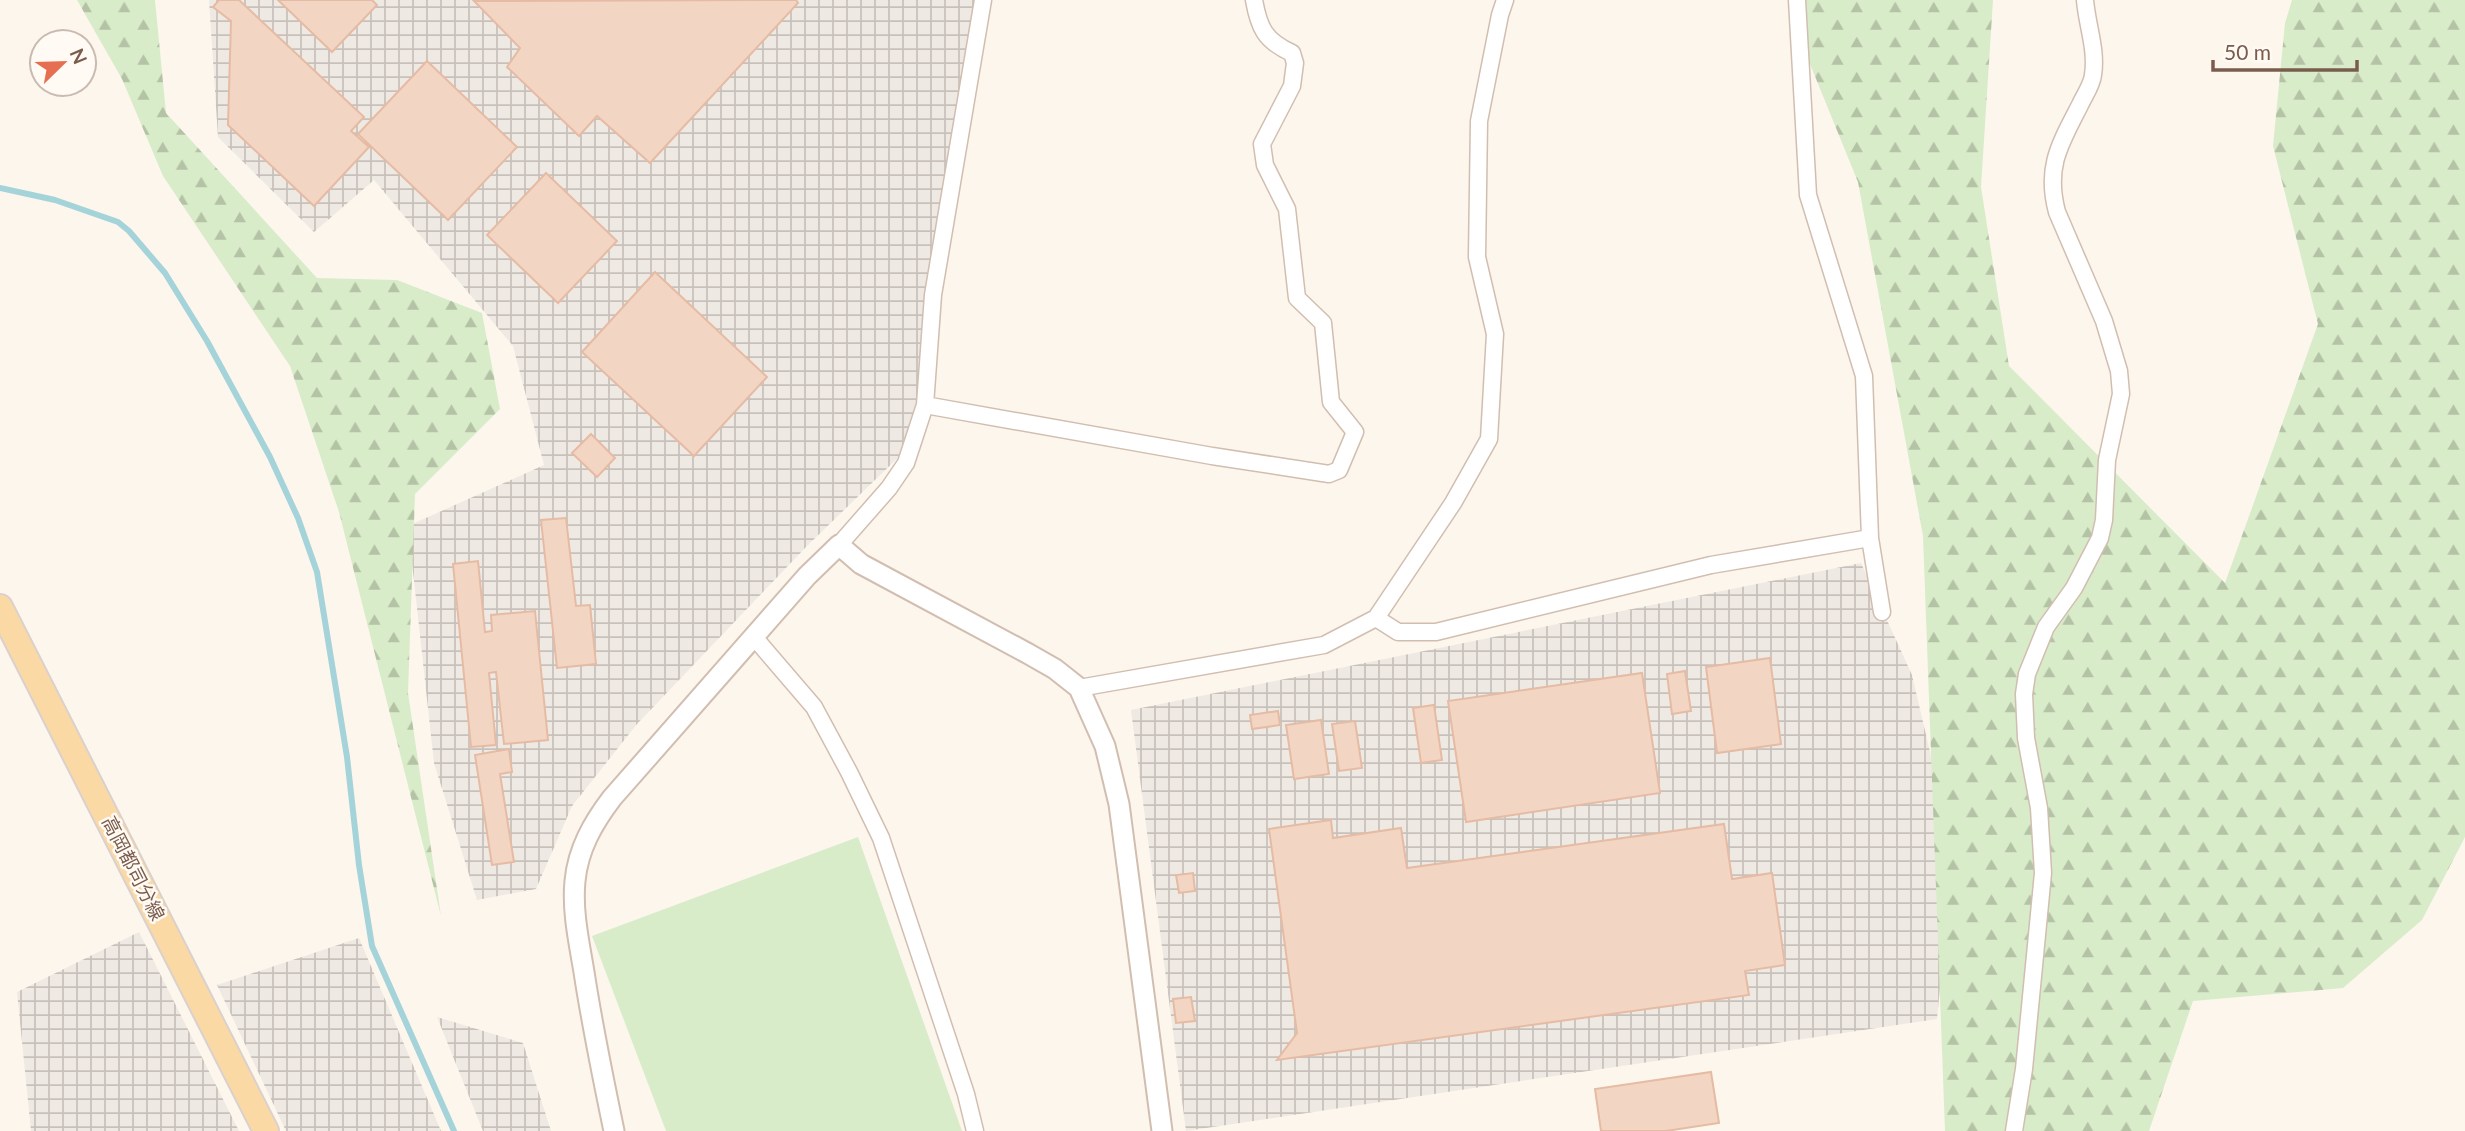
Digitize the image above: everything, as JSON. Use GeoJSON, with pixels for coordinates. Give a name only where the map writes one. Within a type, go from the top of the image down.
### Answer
{"type":"FeatureCollection","features":[{"type":"Feature","properties":{"kind":"main road","name":"高岡都司分線"},"geometry":{"type":"LineString","coordinates":[[0,607],[266,1131]]}},
{"type":"Feature","properties":{"kind":"street"},"geometry":{"type":"LineString","coordinates":[[614,1131],[589,1004],[574,906],[575,879],[581,853],[593,822],[611,798],[807,576],[839,545],[889,488],[906,463],[925,405],[933,295],[983,0]]}},
{"type":"Feature","properties":{"kind":"street"},"geometry":{"type":"LineString","coordinates":[[925,405],[1212,456],[1329,474],[1339,470],[1355,432],[1331,402],[1323,323],[1297,298],[1287,209],[1265,165],[1262,144],[1292,86],[1295,62],[1292,53],[1273,44],[1261,27],[1254,0]]}},
{"type":"Feature","properties":{"kind":"street"},"geometry":{"type":"LineString","coordinates":[[1079,688],[1324,645],[1376,618],[1453,503],[1489,439],[1495,334],[1477,257],[1479,121],[1505,0]]}},
{"type":"Feature","properties":{"kind":"street"},"geometry":{"type":"LineString","coordinates":[[1797,0],[1808,195],[1864,376],[1870,538],[1882,612]]}},
{"type":"Feature","properties":{"kind":"street"},"geometry":{"type":"LineString","coordinates":[[2014,1131],[2024,1069],[2043,873],[2039,808],[2023,711],[2026,674],[2046,627],[2074,587],[2100,538],[2104,520],[2107,460],[2121,394],[2119,371],[2104,321],[2053,197],[2052,180],[2056,153],[2093,77],[2094,52],[2085,0]]}},
{"type":"Feature","properties":{"kind":"street"},"geometry":{"type":"LineString","coordinates":[[1376,618],[1398,632],[1436,632],[1711,565],[1870,538]]}},
{"type":"Feature","properties":{"kind":"street"},"geometry":{"type":"LineString","coordinates":[[839,545],[861,564],[1027,653],[1055,669],[1079,688],[1105,746],[1119,804],[1162,1131]]}},
{"type":"Feature","properties":{"kind":"street"},"geometry":{"type":"LineString","coordinates":[[754,637],[814,707],[881,838],[966,1094],[975,1131]]}},
{"type":"Feature","properties":{"kind":"shaded area"},"geometry":{"type":"Polygon","coordinates":[[[209,0],[984,0],[911,445],[807,546],[637,724],[572,806],[536,889],[477,900],[434,763],[408,526],[544,465],[513,346],[374,180],[314,232],[218,137],[209,0]]]}},
{"type":"Feature","properties":{"kind":"shaded area"},"geometry":{"type":"Polygon","coordinates":[[[1861,563],[1912,675],[1953,850],[1937,1019],[1186,1131],[1131,710],[1861,563]]]}},
{"type":"Feature","properties":{"kind":"shaded area"},"geometry":{"type":"Polygon","coordinates":[[[139,932],[239,1131],[31,1131],[17,992],[139,932]]]}},
{"type":"Feature","properties":{"kind":"shaded area"},"geometry":{"type":"Polygon","coordinates":[[[359,938],[441,1131],[286,1131],[217,985],[359,938]]]}},
{"type":"Feature","properties":{"kind":"shaded area"},"geometry":{"type":"Polygon","coordinates":[[[437,1017],[523,1043],[551,1131],[483,1131],[437,1017]]]}},
{"type":"Feature","properties":{"kind":"green space"},"geometry":{"type":"Polygon","coordinates":[[[77,0],[155,0],[166,113],[317,278],[397,280],[482,313],[500,409],[415,494],[408,693],[441,916],[339,512],[290,366],[163,176],[122,79],[98,37],[98,28],[93,28],[77,0]]]}},
{"type":"Feature","properties":{"kind":"green space"},"geometry":{"type":"Polygon","coordinates":[[[1791,0],[1993,0],[1981,187],[2009,366],[2225,583],[2318,324],[2273,146],[2285,23],[2292,0],[2465,0],[2465,837],[2422,920],[2343,988],[2193,1001],[2149,1131],[1945,1131],[1923,536],[1858,182],[1799,37],[1791,0]]]}},
{"type":"Feature","properties":{"kind":"green space"},"geometry":{"type":"Polygon","coordinates":[[[858,837],[962,1131],[666,1131],[592,936],[858,837]]]}},
{"type":"Feature","properties":{"kind":"building"},"geometry":{"type":"Polygon","coordinates":[[[219,0],[239,0],[364,117],[351,131],[369,147],[314,206],[228,125],[231,21],[213,7],[219,0]]]}},
{"type":"Feature","properties":{"kind":"building"},"geometry":{"type":"Polygon","coordinates":[[[278,0],[372,0],[377,5],[332,52],[278,0]]]}},
{"type":"Feature","properties":{"kind":"building"},"geometry":{"type":"Polygon","coordinates":[[[796,0],[798,3],[650,163],[597,116],[579,136],[507,67],[520,48],[474,1],[796,0]]]}},
{"type":"Feature","properties":{"kind":"building"},"geometry":{"type":"Polygon","coordinates":[[[427,61],[517,147],[448,220],[358,134],[427,61]]]}},
{"type":"Feature","properties":{"kind":"building"},"geometry":{"type":"Polygon","coordinates":[[[546,173],[617,241],[558,303],[487,235],[546,173]]]}},
{"type":"Feature","properties":{"kind":"building"},"geometry":{"type":"Polygon","coordinates":[[[655,272],[767,377],[694,456],[582,352],[655,272]]]}},
{"type":"Feature","properties":{"kind":"building"},"geometry":{"type":"Polygon","coordinates":[[[591,434],[615,458],[597,477],[572,453],[591,434]]]}},
{"type":"Feature","properties":{"kind":"building"},"geometry":{"type":"Polygon","coordinates":[[[566,518],[576,606],[590,605],[596,664],[557,668],[541,520],[566,518]]]}},
{"type":"Feature","properties":{"kind":"building"},"geometry":{"type":"Polygon","coordinates":[[[478,561],[485,632],[492,631],[491,615],[535,611],[548,740],[504,744],[496,672],[489,673],[496,745],[471,747],[453,564],[478,561]]]}},
{"type":"Feature","properties":{"kind":"building"},"geometry":{"type":"Polygon","coordinates":[[[1770,658],[1781,744],[1717,753],[1706,667],[1770,658]]]}},
{"type":"Feature","properties":{"kind":"building"},"geometry":{"type":"Polygon","coordinates":[[[1685,671],[1691,711],[1672,714],[1667,674],[1685,671]]]}},
{"type":"Feature","properties":{"kind":"building"},"geometry":{"type":"Polygon","coordinates":[[[1642,673],[1660,793],[1466,822],[1448,701],[1642,673]]]}},
{"type":"Feature","properties":{"kind":"building"},"geometry":{"type":"Polygon","coordinates":[[[1434,705],[1442,760],[1421,763],[1413,708],[1434,705]]]}},
{"type":"Feature","properties":{"kind":"building"},"geometry":{"type":"Polygon","coordinates":[[[1278,711],[1280,725],[1252,729],[1250,715],[1278,711]]]}},
{"type":"Feature","properties":{"kind":"building"},"geometry":{"type":"Polygon","coordinates":[[[1321,720],[1329,774],[1294,779],[1286,725],[1321,720]]]}},
{"type":"Feature","properties":{"kind":"building"},"geometry":{"type":"Polygon","coordinates":[[[1355,721],[1362,768],[1339,771],[1332,724],[1355,721]]]}},
{"type":"Feature","properties":{"kind":"building"},"geometry":{"type":"Polygon","coordinates":[[[509,749],[512,772],[500,774],[514,862],[492,865],[475,755],[509,749]]]}},
{"type":"Feature","properties":{"kind":"building"},"geometry":{"type":"Polygon","coordinates":[[[1331,820],[1333,838],[1401,828],[1407,868],[1724,824],[1732,879],[1772,873],[1785,965],[1745,971],[1749,995],[1277,1060],[1297,1033],[1269,829],[1331,820]]]}},
{"type":"Feature","properties":{"kind":"building"},"geometry":{"type":"Polygon","coordinates":[[[1193,873],[1195,891],[1179,893],[1176,875],[1193,873]]]}},
{"type":"Feature","properties":{"kind":"building"},"geometry":{"type":"Polygon","coordinates":[[[1191,997],[1195,1021],[1176,1023],[1173,999],[1191,997]]]}},
{"type":"Feature","properties":{"kind":"building"},"geometry":{"type":"Polygon","coordinates":[[[1711,1072],[1719,1123],[1666,1131],[1601,1131],[1595,1089],[1711,1072]]]}},
{"type":"Feature","properties":{"kind":"waterway"},"geometry":{"type":"LineString","coordinates":[[0,188],[55,200],[118,222],[129,231],[165,273],[207,341],[270,457],[298,518],[317,572],[347,757],[359,865],[372,946],[454,1131]]}}]}
